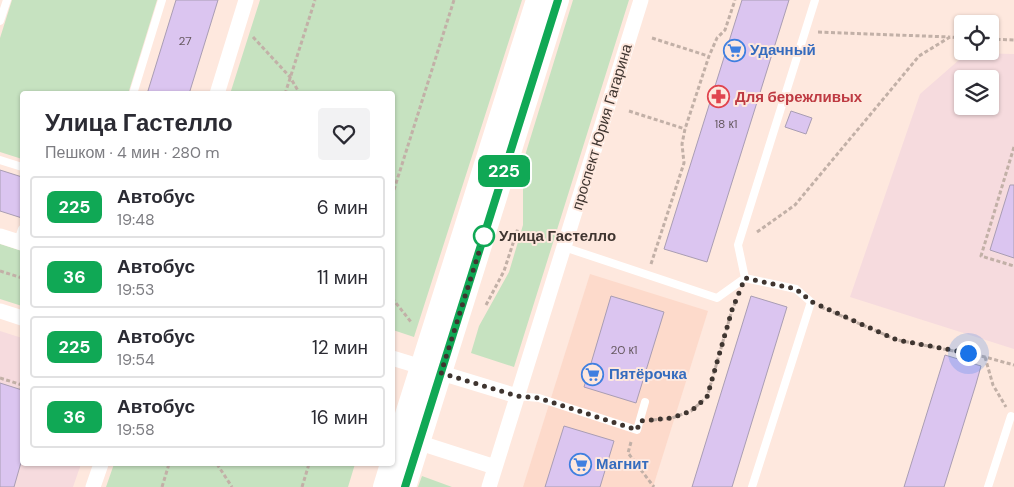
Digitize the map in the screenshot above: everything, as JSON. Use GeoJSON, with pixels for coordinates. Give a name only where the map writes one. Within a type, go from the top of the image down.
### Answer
{"type":"FeatureCollection","features":[{"type":"Feature","properties":{"kind":"main road"},"geometry":{"type":"LineString","coordinates":[[432,370],[536,0]]}},
{"type":"Feature","properties":{"kind":"main road"},"geometry":{"type":"LineString","coordinates":[[395,454],[404,438],[432,370],[558,0]]}},
{"type":"Feature","properties":{"kind":"main road"},"geometry":{"type":"LineString","coordinates":[[404,438],[405,487]]}},
{"type":"Feature","properties":{"kind":"main road"},"geometry":{"type":"LineString","coordinates":[[384,487],[390,466]]}},
{"type":"Feature","properties":{"kind":"street"},"geometry":{"type":"LineString","coordinates":[[218,91],[246,0]]}},
{"type":"Feature","properties":{"kind":"street","name":"проспект Юрия Гагарина"},"geometry":{"type":"LineString","coordinates":[[489,487],[641,0]]}},
{"type":"Feature","properties":{"kind":"street"},"geometry":{"type":"LineString","coordinates":[[0,236],[20,238]]}},
{"type":"Feature","properties":{"kind":"street"},"geometry":{"type":"LineString","coordinates":[[0,311],[20,317]]}},
{"type":"Feature","properties":{"kind":"street"},"geometry":{"type":"LineString","coordinates":[[395,359],[517,396]]}},
{"type":"Feature","properties":{"kind":"street"},"geometry":{"type":"LineString","coordinates":[[404,438],[495,467]]}},
{"type":"Feature","properties":{"kind":"street"},"geometry":{"type":"LineString","coordinates":[[94,487],[100,466]]}},
{"type":"Feature","properties":{"kind":"lane"},"geometry":{"type":"LineString","coordinates":[[0,21],[7,0]]}},
{"type":"Feature","properties":{"kind":"lane"},"geometry":{"type":"LineString","coordinates":[[134,91],[162,0]]}},
{"type":"Feature","properties":{"kind":"lane"},"geometry":{"type":"LineString","coordinates":[[745,278],[738,245],[816,0]]}},
{"type":"Feature","properties":{"kind":"lane"},"geometry":{"type":"LineString","coordinates":[[0,160],[20,166]]}},
{"type":"Feature","properties":{"kind":"lane"},"geometry":{"type":"LineString","coordinates":[[564,247],[717,298],[745,278],[796,289],[812,302],[752,487]]}},
{"type":"Feature","properties":{"kind":"lane"},"geometry":{"type":"LineString","coordinates":[[517,396],[539,398],[637,430],[645,402]]}},
{"type":"Feature","properties":{"kind":"lane"},"geometry":{"type":"LineString","coordinates":[[988,487],[1011,416]]}},
{"type":"Feature","properties":{"kind":"path"},"geometry":{"type":"LineString","coordinates":[[286,91],[314,0]]}},
{"type":"Feature","properties":{"kind":"path"},"geometry":{"type":"LineString","coordinates":[[395,187],[454,0]]}},
{"type":"Feature","properties":{"kind":"path"},"geometry":{"type":"LineString","coordinates":[[648,274],[684,163],[682,144],[685,129],[708,56],[717,38],[725,30],[735,0]]}},
{"type":"Feature","properties":{"kind":"path"},"geometry":{"type":"LineString","coordinates":[[239,23],[290,77],[298,91]]}},
{"type":"Feature","properties":{"kind":"path"},"geometry":{"type":"LineString","coordinates":[[805,32],[954,37]]}},
{"type":"Feature","properties":{"kind":"path"},"geometry":{"type":"LineString","coordinates":[[738,245],[795,205],[919,56],[950,37]]}},
{"type":"Feature","properties":{"kind":"path"},"geometry":{"type":"LineString","coordinates":[[652,38],[708,56]]}},
{"type":"Feature","properties":{"kind":"path"},"geometry":{"type":"LineString","coordinates":[[999,39],[1014,40]]}},
{"type":"Feature","properties":{"kind":"path"},"geometry":{"type":"LineString","coordinates":[[629,111],[685,129]]}},
{"type":"Feature","properties":{"kind":"path"},"geometry":{"type":"LineString","coordinates":[[1014,147],[981,256],[1014,266]]}},
{"type":"Feature","properties":{"kind":"path"},"geometry":{"type":"LineString","coordinates":[[483,309],[504,272],[518,228]]}},
{"type":"Feature","properties":{"kind":"path"},"geometry":{"type":"LineString","coordinates":[[0,271],[20,277]]}},
{"type":"Feature","properties":{"kind":"path"},"geometry":{"type":"LineString","coordinates":[[640,421],[672,418],[691,411],[707,397],[732,310],[745,278]]}},
{"type":"Feature","properties":{"kind":"path"},"geometry":{"type":"LineString","coordinates":[[395,302],[411,322]]}},
{"type":"Feature","properties":{"kind":"path"},"geometry":{"type":"LineString","coordinates":[[812,302],[897,340],[985,357],[1014,365]]}},
{"type":"Feature","properties":{"kind":"path"},"geometry":{"type":"LineString","coordinates":[[985,357],[993,385],[1011,416]]}},
{"type":"Feature","properties":{"kind":"path"},"geometry":{"type":"LineString","coordinates":[[0,378],[20,384]]}},
{"type":"Feature","properties":{"kind":"path"},"geometry":{"type":"LineString","coordinates":[[635,429],[628,453],[654,487]]}},
{"type":"Feature","properties":{"kind":"path"},"geometry":{"type":"LineString","coordinates":[[162,487],[168,466]]}},
{"type":"Feature","properties":{"kind":"path"},"geometry":{"type":"LineString","coordinates":[[218,466],[232,487]]}},
{"type":"Feature","properties":{"kind":"path"},"geometry":{"type":"LineString","coordinates":[[302,487],[308,466]]}},
{"type":"Feature","properties":{"kind":"shaded area"},"geometry":{"type":"Polygon","coordinates":[[[999,54],[1014,54],[1014,349],[850,297],[920,94],[959,60],[999,60],[999,54]]]}},
{"type":"Feature","properties":{"kind":"shaded area"},"geometry":{"type":"Polygon","coordinates":[[[590,274],[708,311],[653,487],[523,487],[590,274]]]}},
{"type":"Feature","properties":{"kind":"shaded area"},"geometry":{"type":"Polygon","coordinates":[[[0,331],[20,337],[20,466],[80,466],[73,487],[0,487],[0,331]]]}},
{"type":"Feature","properties":{"kind":"green space"},"geometry":{"type":"Polygon","coordinates":[[[12,0],[157,0],[129,91],[20,91],[20,158],[0,152],[0,38],[12,0]]]}},
{"type":"Feature","properties":{"kind":"green space"},"geometry":{"type":"Polygon","coordinates":[[[260,0],[522,0],[414,337],[395,331],[395,91],[231,91],[260,0]]]}},
{"type":"Feature","properties":{"kind":"green space"},"geometry":{"type":"Polygon","coordinates":[[[573,0],[629,0],[514,367],[471,353],[479,326],[509,272],[523,225],[523,162],[573,0]]]}},
{"type":"Feature","properties":{"kind":"green space"},"geometry":{"type":"Polygon","coordinates":[[[0,244],[20,250],[20,305],[0,299],[0,244]]]}},
{"type":"Feature","properties":{"kind":"green space"},"geometry":{"type":"Polygon","coordinates":[[[113,466],[354,466],[348,487],[106,487],[113,466]]]}},
{"type":"Feature","properties":{"kind":"green space"},"geometry":{"type":"Polygon","coordinates":[[[422,476],[452,487],[418,487],[422,476]]]}},
{"type":"Feature","properties":{"kind":"building"},"geometry":{"type":"Polygon","coordinates":[[[176,0],[218,0],[190,91],[148,91],[176,0]]]}},
{"type":"Feature","properties":{"kind":"building"},"geometry":{"type":"Polygon","coordinates":[[[742,0],[789,0],[707,262],[664,249],[742,0]]]}},
{"type":"Feature","properties":{"kind":"building"},"geometry":{"type":"Polygon","coordinates":[[[791,111],[812,118],[806,134],[785,127],[791,111]]]}},
{"type":"Feature","properties":{"kind":"building"},"geometry":{"type":"Polygon","coordinates":[[[0,170],[20,176],[20,217],[0,211],[0,170]]]}},
{"type":"Feature","properties":{"kind":"building"},"geometry":{"type":"Polygon","coordinates":[[[1010,185],[1014,185],[1014,258],[990,250],[1010,185]]]}},
{"type":"Feature","properties":{"kind":"building"},"geometry":{"type":"Polygon","coordinates":[[[611,296],[664,312],[636,403],[584,387],[611,296]]]}},
{"type":"Feature","properties":{"kind":"building"},"geometry":{"type":"Polygon","coordinates":[[[751,296],[787,307],[732,487],[692,487],[751,296]]]}},
{"type":"Feature","properties":{"kind":"building"},"geometry":{"type":"Polygon","coordinates":[[[945,355],[981,366],[976,384],[944,487],[904,487],[945,355]]]}},
{"type":"Feature","properties":{"kind":"building"},"geometry":{"type":"Polygon","coordinates":[[[0,383],[20,389],[20,466],[14,487],[0,487],[0,383]]]}},
{"type":"Feature","properties":{"kind":"building","name":"Магнит"},"geometry":{"type":"Polygon","coordinates":[[[564,426],[614,441],[600,487],[545,487],[564,426]]]}},
{"type":"Feature","properties":{"kind":"bus line","name":"225"},"geometry":{"type":"LineString","coordinates":[[405,487],[558,0]]}},
{"type":"Feature","properties":{"kind":"place","name":"Удачный"},"geometry":{"type":"Point","coordinates":[734,50]}},
{"type":"Feature","properties":{"kind":"place","name":"Для бережливых"},"geometry":{"type":"Point","coordinates":[719,97]}},
{"type":"Feature","properties":{"kind":"place","name":"Улица Гастелло"},"geometry":{"type":"Point","coordinates":[484,236]}},
{"type":"Feature","properties":{"kind":"place","name":"Пятёрочка"},"geometry":{"type":"Point","coordinates":[593,374]}},
{"type":"Feature","properties":{"kind":"place","name":"Магнит"},"geometry":{"type":"Point","coordinates":[580,464]}},
{"type":"Feature","properties":{"kind":"route"},"geometry":{"type":"LineString","coordinates":[[484,236],[441,373],[517,396],[539,398],[637,430],[640,421],[672,418],[691,411],[707,397],[732,310],[745,278],[796,289],[812,302],[897,340],[968,353]]}}]}
